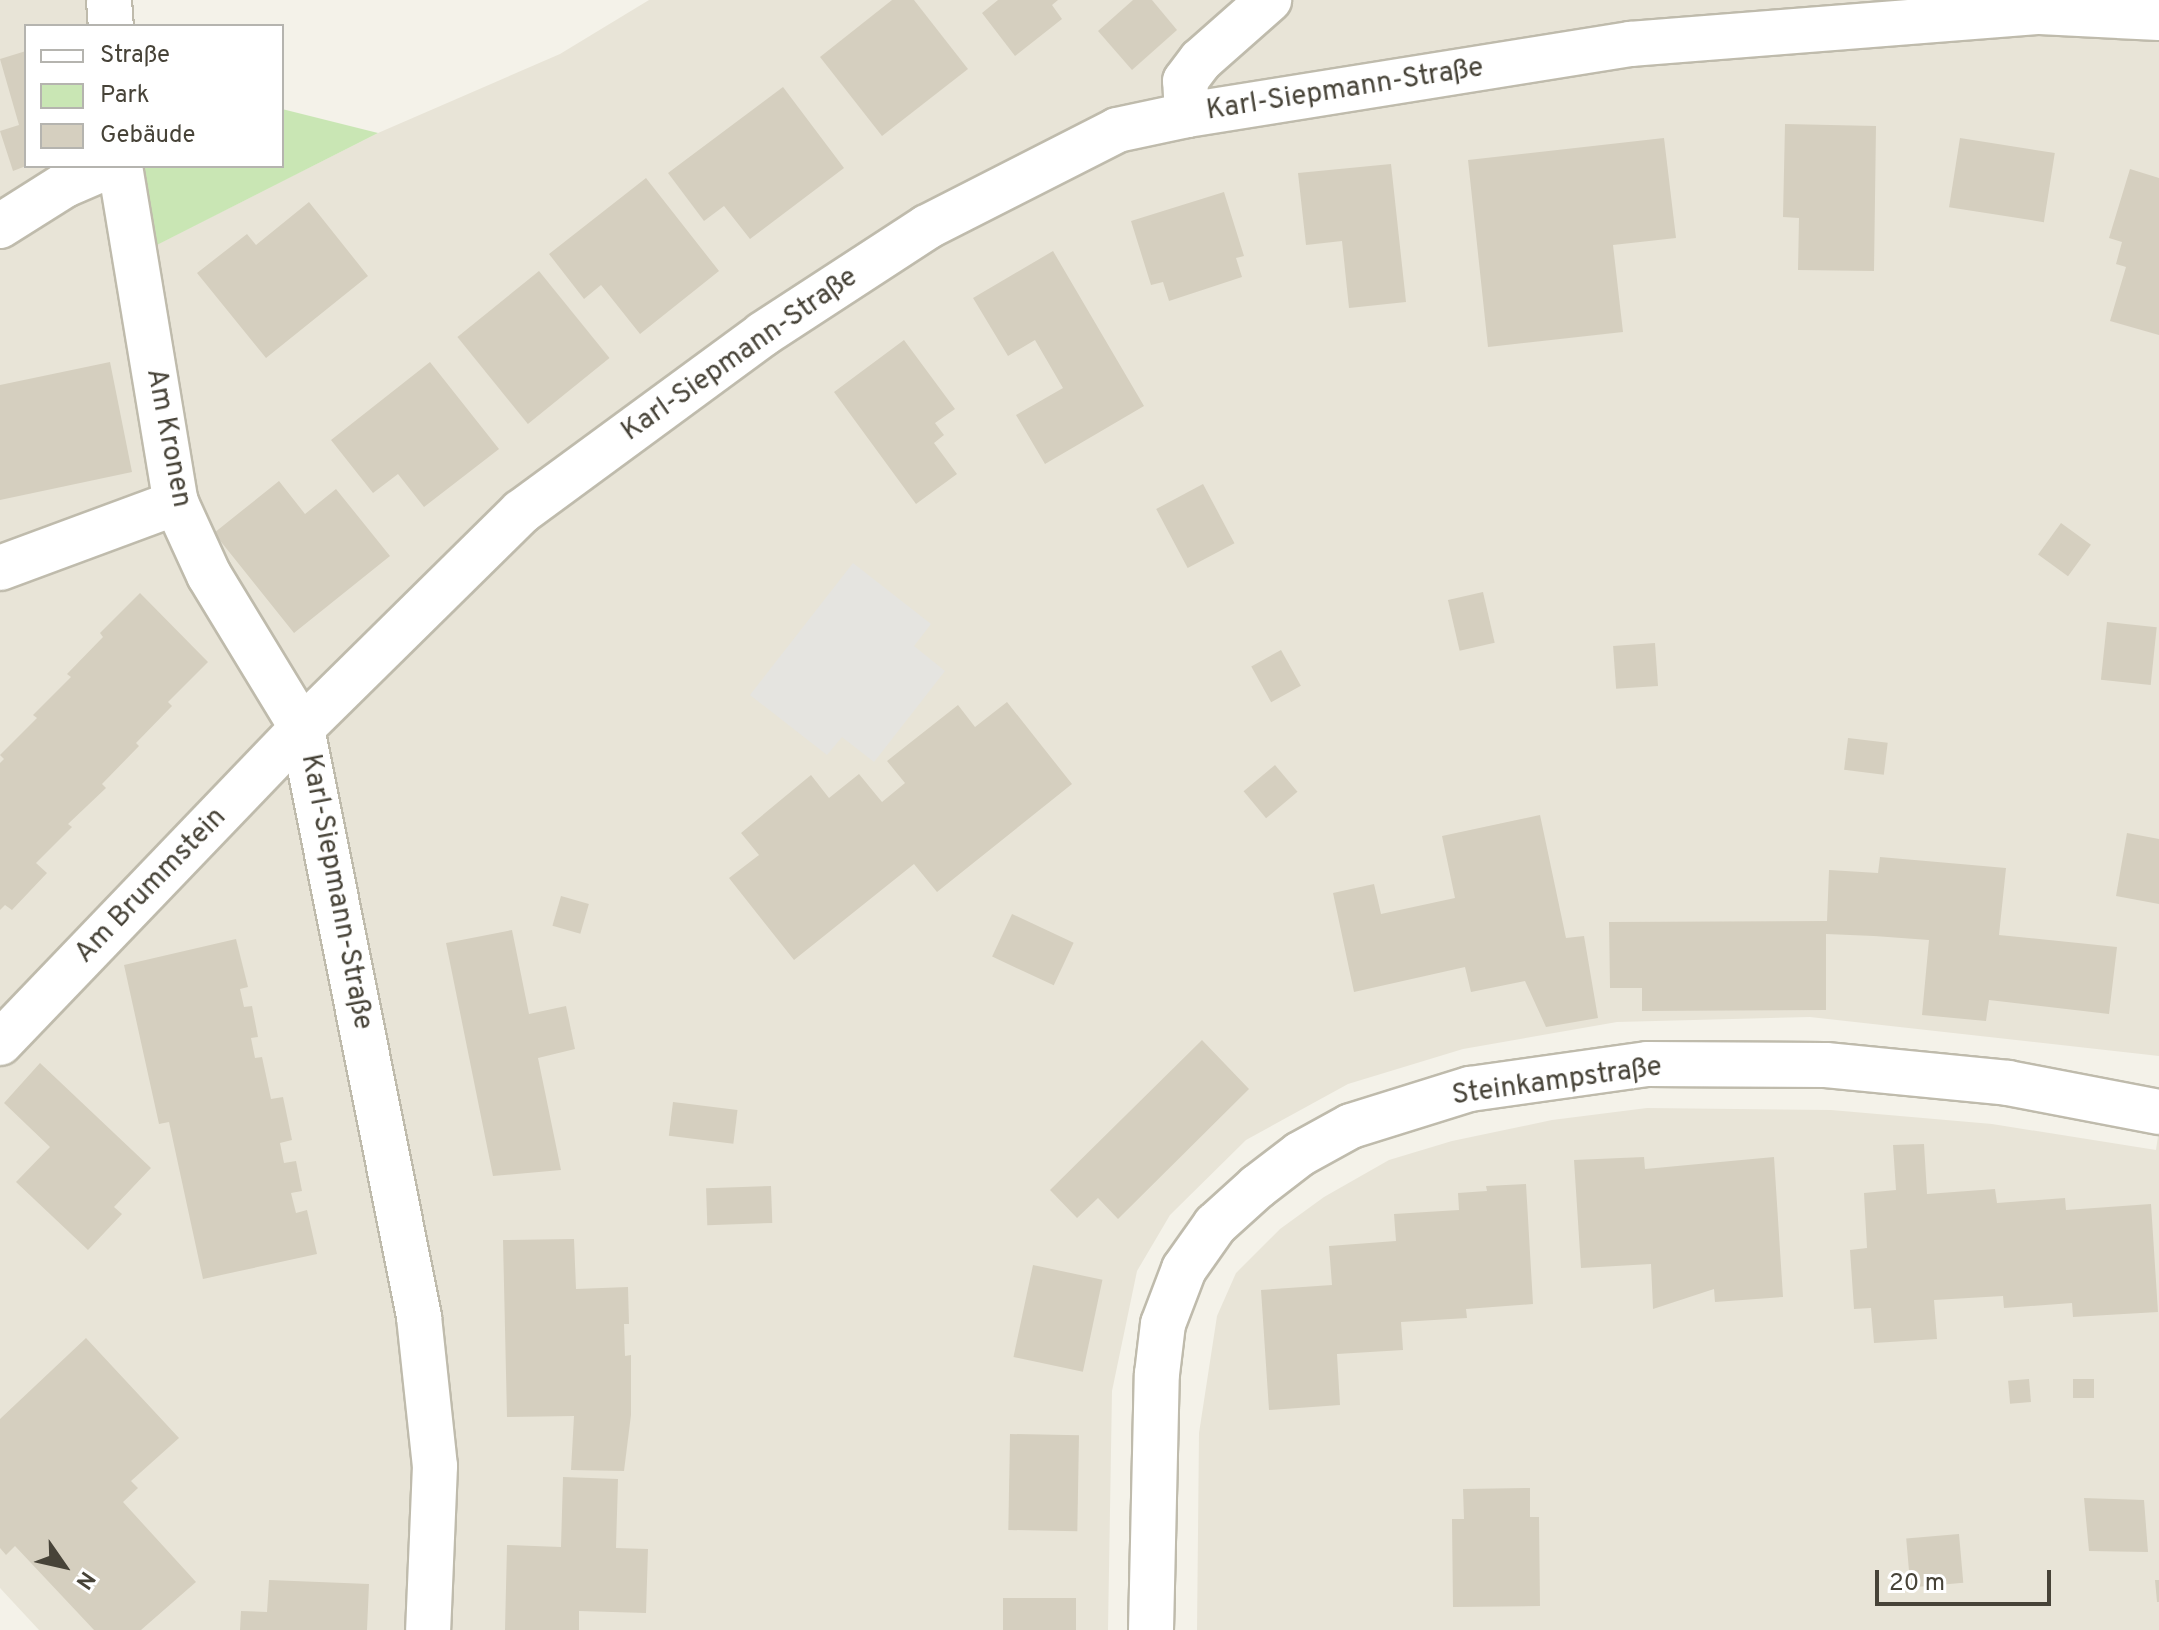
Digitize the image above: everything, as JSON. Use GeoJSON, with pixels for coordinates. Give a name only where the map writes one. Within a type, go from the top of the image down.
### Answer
{"type":"FeatureCollection","features":[{"type":"Feature","properties":{"kind":"street"},"geometry":{"type":"LineString","coordinates":[[109,0],[111,24]]}},
{"type":"Feature","properties":{"kind":"street"},"geometry":{"type":"LineString","coordinates":[[1187,115],[1185,81],[1201,60],[1269,0]]}},
{"type":"Feature","properties":{"kind":"street","name":"Karl-Siepmann-Straße"},"geometry":{"type":"LineString","coordinates":[[428,1630],[435,1466],[419,1317],[302,728],[521,512],[763,334],[927,227],[1117,130],[1187,115],[1630,44],[2040,12],[2159,18]]}},
{"type":"Feature","properties":{"kind":"street"},"geometry":{"type":"LineString","coordinates":[[0,226],[65,185],[104,168]]}},
{"type":"Feature","properties":{"kind":"street","name":"Am Kronen"},"geometry":{"type":"LineString","coordinates":[[120,168],[176,503],[209,575],[302,728]]}},
{"type":"Feature","properties":{"kind":"street"},"geometry":{"type":"LineString","coordinates":[[0,568],[176,503]]}},
{"type":"Feature","properties":{"kind":"street","name":"Am Brummstein"},"geometry":{"type":"LineString","coordinates":[[0,1043],[302,728]]}},
{"type":"Feature","properties":{"kind":"street","name":"Steinkampstraße"},"geometry":{"type":"LineString","coordinates":[[1151,1630],[1157,1374],[1163,1324],[1184,1269],[1215,1225],[1257,1187],[1300,1154],[1351,1126],[1470,1089],[1647,1064],[1826,1065],[2008,1083],[2159,1112]]}},
{"type":"Feature","properties":{"kind":"shaded area"},"geometry":{"type":"Polygon","coordinates":[[[0,0],[94,0],[95,24],[24,24],[24,168],[137,168],[144,251],[378,133],[560,54],[649,0],[2159,0],[2159,1056],[1810,1017],[1617,1022],[1463,1049],[1348,1084],[1246,1140],[1170,1215],[1137,1271],[1112,1391],[1108,1630],[39,1630],[0,1588],[0,0]]]}},
{"type":"Feature","properties":{"kind":"shaded area"},"geometry":{"type":"Polygon","coordinates":[[[853,563],[931,624],[914,646],[945,671],[874,762],[842,737],[827,755],[750,695],[853,563]]]}},
{"type":"Feature","properties":{"kind":"shaded area"},"geometry":{"type":"Polygon","coordinates":[[[1647,1108],[1831,1110],[1992,1124],[2156,1150],[2159,1129],[2159,1630],[1197,1630],[1199,1433],[1217,1316],[1236,1273],[1280,1229],[1324,1197],[1389,1160],[1452,1141],[1552,1120],[1647,1108]]]}},
{"type":"Feature","properties":{"kind":"green space"},"geometry":{"type":"Polygon","coordinates":[[[284,110],[378,133],[143,252],[137,168],[284,168],[284,110]]]}},
{"type":"Feature","properties":{"kind":"building"},"geometry":{"type":"Polygon","coordinates":[[[892,0],[914,0],[968,69],[882,136],[820,57],[892,0]]]}},
{"type":"Feature","properties":{"kind":"building"},"geometry":{"type":"Polygon","coordinates":[[[998,0],[1058,0],[1052,5],[1062,19],[1015,56],[982,13],[998,0]]]}},
{"type":"Feature","properties":{"kind":"building"},"geometry":{"type":"Polygon","coordinates":[[[1133,0],[1152,0],[1177,30],[1132,70],[1098,31],[1133,0]]]}},
{"type":"Feature","properties":{"kind":"building"},"geometry":{"type":"Polygon","coordinates":[[[24,52],[24,167],[13,171],[0,131],[19,125],[0,59],[24,52]]]}},
{"type":"Feature","properties":{"kind":"building"},"geometry":{"type":"Polygon","coordinates":[[[783,87],[844,168],[750,239],[724,206],[704,221],[668,173],[783,87]]]}},
{"type":"Feature","properties":{"kind":"building"},"geometry":{"type":"Polygon","coordinates":[[[1785,124],[1876,126],[1874,271],[1798,270],[1799,218],[1783,217],[1785,124]]]}},
{"type":"Feature","properties":{"kind":"building"},"geometry":{"type":"Polygon","coordinates":[[[1664,138],[1676,238],[1613,245],[1623,332],[1488,347],[1468,160],[1664,138]]]}},
{"type":"Feature","properties":{"kind":"building"},"geometry":{"type":"Polygon","coordinates":[[[1960,138],[2055,153],[2044,222],[1949,207],[1960,138]]]}},
{"type":"Feature","properties":{"kind":"building"},"geometry":{"type":"Polygon","coordinates":[[[1391,164],[1406,302],[1349,308],[1342,241],[1306,245],[1298,173],[1391,164]]]}},
{"type":"Feature","properties":{"kind":"building"},"geometry":{"type":"Polygon","coordinates":[[[2130,169],[2159,178],[2159,335],[2110,321],[2126,267],[2116,264],[2122,242],[2109,238],[2130,169]]]}},
{"type":"Feature","properties":{"kind":"building"},"geometry":{"type":"Polygon","coordinates":[[[646,178],[719,271],[640,334],[601,285],[584,299],[549,254],[646,178]]]}},
{"type":"Feature","properties":{"kind":"building"},"geometry":{"type":"Polygon","coordinates":[[[1224,192],[1244,256],[1236,258],[1242,277],[1169,301],[1163,282],[1151,285],[1131,221],[1224,192]]]}},
{"type":"Feature","properties":{"kind":"building"},"geometry":{"type":"Polygon","coordinates":[[[309,202],[368,276],[266,358],[197,273],[247,234],[256,245],[309,202]]]}},
{"type":"Feature","properties":{"kind":"building"},"geometry":{"type":"Polygon","coordinates":[[[1053,251],[1144,406],[1045,464],[1016,415],[1063,388],[1035,340],[1008,356],[973,298],[1053,251]]]}},
{"type":"Feature","properties":{"kind":"building"},"geometry":{"type":"Polygon","coordinates":[[[539,271],[609,358],[528,424],[457,337],[539,271]]]}},
{"type":"Feature","properties":{"kind":"building"},"geometry":{"type":"Polygon","coordinates":[[[904,340],[955,409],[935,423],[944,435],[934,443],[957,474],[916,504],[834,392],[904,340]]]}},
{"type":"Feature","properties":{"kind":"building"},"geometry":{"type":"Polygon","coordinates":[[[110,362],[132,472],[0,500],[0,385],[110,362]]]}},
{"type":"Feature","properties":{"kind":"building"},"geometry":{"type":"Polygon","coordinates":[[[430,362],[499,449],[424,507],[398,474],[373,493],[331,440],[430,362]]]}},
{"type":"Feature","properties":{"kind":"building"},"geometry":{"type":"Polygon","coordinates":[[[279,481],[305,514],[336,489],[390,556],[294,633],[214,533],[279,481]]]}},
{"type":"Feature","properties":{"kind":"building"},"geometry":{"type":"Polygon","coordinates":[[[1203,484],[1234,543],[1188,568],[1156,509],[1203,484]]]}},
{"type":"Feature","properties":{"kind":"building"},"geometry":{"type":"Polygon","coordinates":[[[2061,523],[2091,545],[2068,576],[2038,555],[2061,523]]]}},
{"type":"Feature","properties":{"kind":"building"},"geometry":{"type":"Polygon","coordinates":[[[1483,592],[1495,643],[1460,651],[1448,600],[1483,592]]]}},
{"type":"Feature","properties":{"kind":"building"},"geometry":{"type":"Polygon","coordinates":[[[140,593],[208,662],[168,702],[172,706],[102,784],[106,788],[68,824],[72,827],[36,863],[47,873],[12,910],[5,905],[0,910],[0,763],[4,759],[0,755],[37,718],[33,715],[71,677],[67,674],[103,637],[100,633],[140,593]]]}},
{"type":"Feature","properties":{"kind":"building"},"geometry":{"type":"Polygon","coordinates":[[[2107,622],[2157,627],[2151,685],[2101,680],[2107,622]]]}},
{"type":"Feature","properties":{"kind":"building"},"geometry":{"type":"Polygon","coordinates":[[[1655,643],[1658,686],[1616,689],[1613,646],[1655,643]]]}},
{"type":"Feature","properties":{"kind":"building"},"geometry":{"type":"Polygon","coordinates":[[[1281,650],[1301,686],[1271,702],[1251,666],[1281,650]]]}},
{"type":"Feature","properties":{"kind":"building"},"geometry":{"type":"Polygon","coordinates":[[[1007,702],[1072,784],[937,892],[914,864],[794,960],[729,878],[759,855],[741,833],[811,775],[829,798],[859,774],[882,802],[905,783],[887,761],[958,705],[975,727],[1007,702]]]}},
{"type":"Feature","properties":{"kind":"building"},"geometry":{"type":"Polygon","coordinates":[[[1848,738],[1888,743],[1884,775],[1844,770],[1848,738]]]}},
{"type":"Feature","properties":{"kind":"building"},"geometry":{"type":"Polygon","coordinates":[[[1275,765],[1297,792],[1266,818],[1244,791],[1275,765]]]}},
{"type":"Feature","properties":{"kind":"building"},"geometry":{"type":"Polygon","coordinates":[[[1540,815],[1566,938],[1584,936],[1598,1018],[1546,1027],[1525,981],[1471,992],[1465,967],[1354,992],[1333,893],[1374,884],[1381,914],[1455,898],[1442,836],[1540,815]]]}},
{"type":"Feature","properties":{"kind":"building"},"geometry":{"type":"Polygon","coordinates":[[[2127,833],[2159,839],[2159,904],[2116,896],[2127,833]]]}},
{"type":"Feature","properties":{"kind":"building"},"geometry":{"type":"Polygon","coordinates":[[[1880,857],[2006,868],[1999,935],[2117,947],[2109,1014],[1989,1000],[1986,1021],[1922,1015],[1929,940],[1874,936],[1826,934],[1826,1010],[1642,1011],[1642,988],[1610,988],[1609,922],[1827,921],[1829,870],[1878,873],[1880,857]]]}},
{"type":"Feature","properties":{"kind":"building"},"geometry":{"type":"Polygon","coordinates":[[[561,896],[589,904],[580,934],[552,926],[561,896]]]}},
{"type":"Feature","properties":{"kind":"building"},"geometry":{"type":"Polygon","coordinates":[[[1012,914],[1074,943],[1054,985],[992,957],[1012,914]]]}},
{"type":"Feature","properties":{"kind":"building"},"geometry":{"type":"Polygon","coordinates":[[[512,930],[529,1014],[566,1006],[575,1049],[538,1058],[561,1170],[493,1176],[446,943],[512,930]]]}},
{"type":"Feature","properties":{"kind":"building"},"geometry":{"type":"Polygon","coordinates":[[[236,939],[248,987],[240,989],[244,1007],[252,1006],[258,1037],[251,1038],[255,1058],[262,1057],[271,1099],[283,1097],[292,1140],[280,1143],[284,1163],[296,1161],[302,1191],[291,1193],[296,1213],[307,1210],[317,1254],[203,1279],[169,1122],[159,1124],[124,965],[236,939]]]}},
{"type":"Feature","properties":{"kind":"building"},"geometry":{"type":"Polygon","coordinates":[[[1202,1040],[1249,1089],[1118,1219],[1098,1198],[1077,1218],[1050,1190],[1202,1040]]]}},
{"type":"Feature","properties":{"kind":"building"},"geometry":{"type":"Polygon","coordinates":[[[40,1063],[151,1168],[114,1207],[122,1214],[88,1250],[16,1182],[50,1147],[4,1103],[40,1063]]]}},
{"type":"Feature","properties":{"kind":"building"},"geometry":{"type":"Polygon","coordinates":[[[673,1102],[738,1110],[733,1144],[669,1136],[673,1102]]]}},
{"type":"Feature","properties":{"kind":"building"},"geometry":{"type":"Polygon","coordinates":[[[1924,1144],[1927,1194],[1995,1189],[1997,1203],[2065,1198],[2066,1210],[2151,1204],[2158,1312],[2073,1317],[2072,1303],[2004,1308],[2003,1296],[1934,1300],[1937,1339],[1874,1343],[1871,1308],[1854,1309],[1850,1250],[1867,1248],[1864,1193],[1896,1190],[1893,1145],[1924,1144]]]}},
{"type":"Feature","properties":{"kind":"building"},"geometry":{"type":"Polygon","coordinates":[[[1644,1157],[1645,1169],[1774,1157],[1783,1297],[1715,1302],[1714,1289],[1653,1309],[1651,1264],[1581,1268],[1574,1160],[1644,1157]]]}},
{"type":"Feature","properties":{"kind":"building"},"geometry":{"type":"Polygon","coordinates":[[[1526,1184],[1533,1304],[1466,1309],[1467,1318],[1401,1322],[1403,1350],[1337,1354],[1340,1405],[1269,1410],[1261,1290],[1332,1285],[1329,1246],[1396,1241],[1394,1214],[1459,1210],[1458,1193],[1487,1191],[1486,1186],[1526,1184]]]}},
{"type":"Feature","properties":{"kind":"building"},"geometry":{"type":"Polygon","coordinates":[[[771,1186],[772,1223],[707,1225],[706,1188],[771,1186]]]}},
{"type":"Feature","properties":{"kind":"building"},"geometry":{"type":"Polygon","coordinates":[[[574,1239],[576,1289],[628,1287],[629,1324],[624,1324],[625,1356],[631,1355],[631,1415],[624,1471],[571,1470],[574,1416],[507,1417],[503,1240],[574,1239]]]}},
{"type":"Feature","properties":{"kind":"building"},"geometry":{"type":"Polygon","coordinates":[[[1033,1265],[1102,1280],[1083,1372],[1013,1357],[1033,1265]]]}},
{"type":"Feature","properties":{"kind":"building"},"geometry":{"type":"Polygon","coordinates":[[[86,1338],[179,1438],[131,1481],[138,1488],[123,1502],[196,1582],[141,1630],[94,1630],[15,1546],[6,1555],[0,1548],[0,1419],[86,1338]]]}},
{"type":"Feature","properties":{"kind":"building"},"geometry":{"type":"Polygon","coordinates":[[[2029,1379],[2031,1402],[2010,1404],[2008,1381],[2029,1379]]]}},
{"type":"Feature","properties":{"kind":"building"},"geometry":{"type":"Polygon","coordinates":[[[2073,1379],[2094,1379],[2094,1398],[2073,1398],[2073,1379]]]}},
{"type":"Feature","properties":{"kind":"building"},"geometry":{"type":"Polygon","coordinates":[[[1010,1434],[1079,1435],[1077,1531],[1008,1530],[1010,1434]]]}},
{"type":"Feature","properties":{"kind":"building"},"geometry":{"type":"Polygon","coordinates":[[[563,1477],[618,1479],[616,1548],[648,1549],[646,1613],[579,1611],[579,1630],[505,1630],[507,1545],[561,1547],[563,1477]]]}},
{"type":"Feature","properties":{"kind":"building"},"geometry":{"type":"Polygon","coordinates":[[[1530,1488],[1530,1517],[1539,1517],[1540,1606],[1453,1607],[1452,1519],[1464,1519],[1463,1489],[1530,1488]]]}},
{"type":"Feature","properties":{"kind":"building"},"geometry":{"type":"Polygon","coordinates":[[[2084,1498],[2144,1500],[2148,1552],[2089,1551],[2084,1498]]]}},
{"type":"Feature","properties":{"kind":"building"},"geometry":{"type":"Polygon","coordinates":[[[1959,1534],[1963,1583],[1910,1587],[1906,1539],[1959,1534]]]}},
{"type":"Feature","properties":{"kind":"building"},"geometry":{"type":"Polygon","coordinates":[[[269,1580],[369,1584],[367,1630],[240,1630],[241,1611],[267,1612],[269,1580]]]}},
{"type":"Feature","properties":{"kind":"building"},"geometry":{"type":"Polygon","coordinates":[[[2155,1580],[2159,1580],[2159,1602],[2157,1602],[2155,1580]]]}},
{"type":"Feature","properties":{"kind":"building"},"geometry":{"type":"Polygon","coordinates":[[[1003,1598],[1076,1598],[1076,1630],[1003,1630],[1003,1598]]]}}]}
